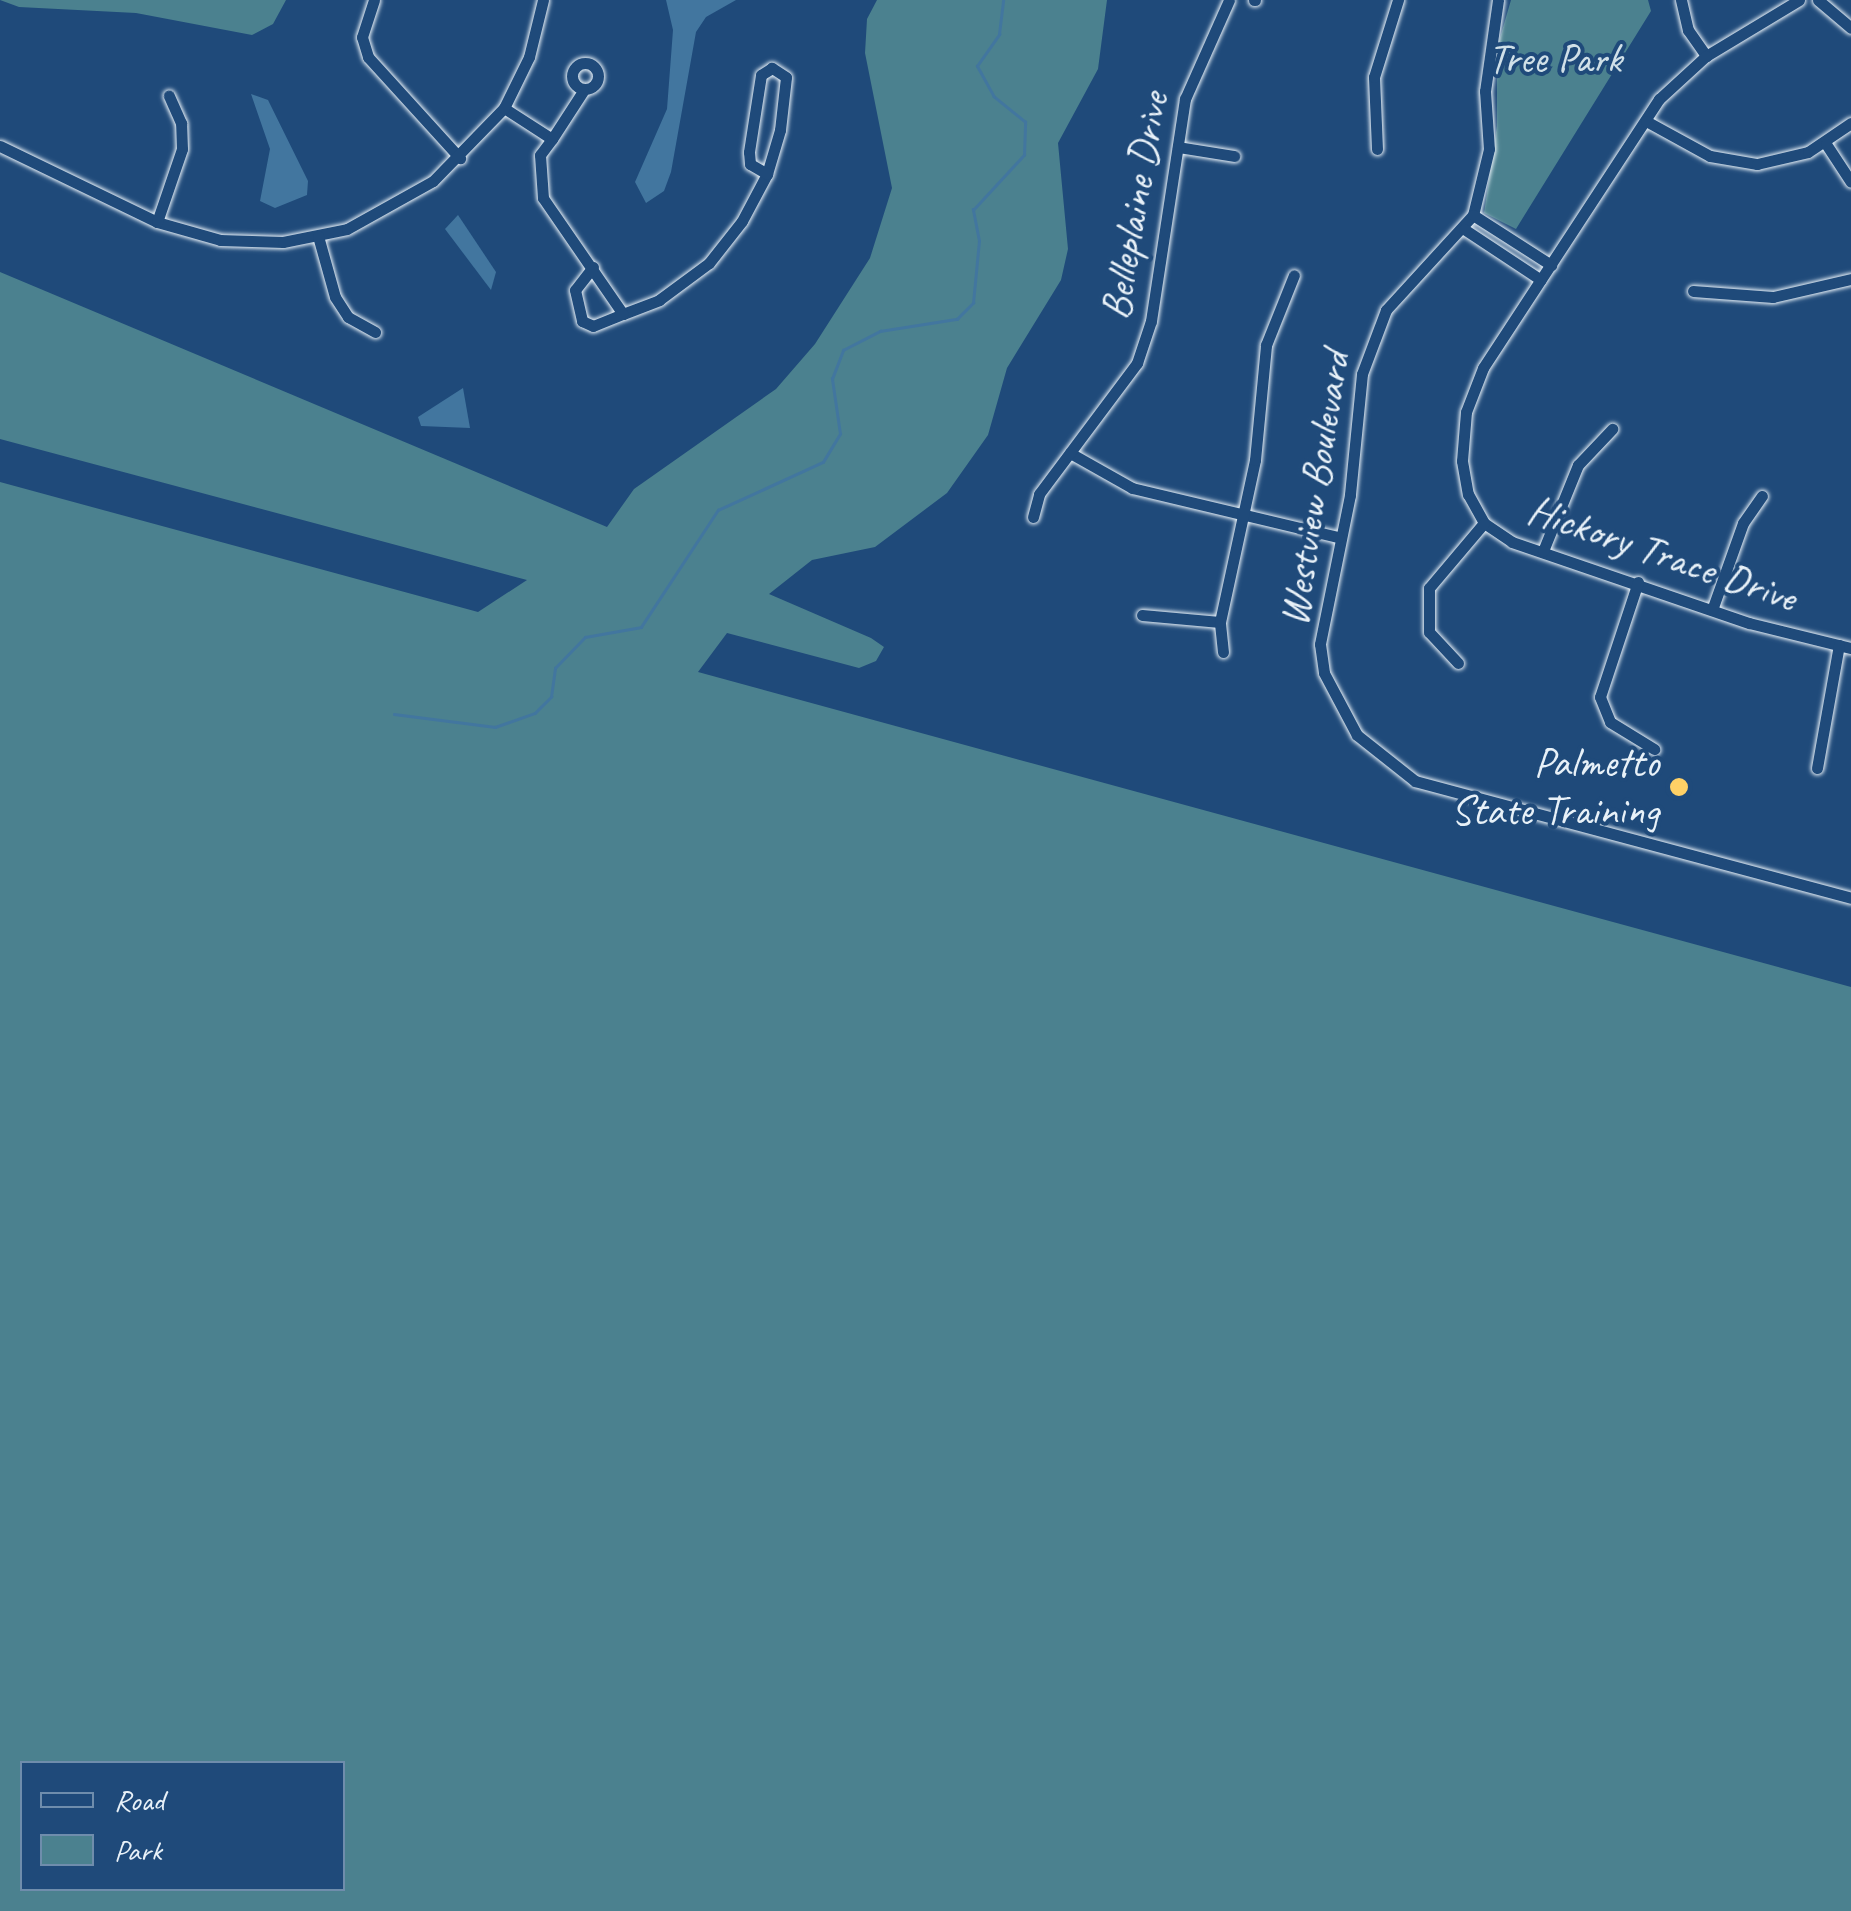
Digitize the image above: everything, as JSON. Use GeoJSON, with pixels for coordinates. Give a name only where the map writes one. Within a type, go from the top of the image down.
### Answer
{"type":"FeatureCollection","features":[{"type":"Feature","properties":{"kind":"street"},"geometry":{"type":"LineString","coordinates":[[374,0],[362,36],[368,57],[460,158]]}},
{"type":"Feature","properties":{"kind":"street"},"geometry":{"type":"LineString","coordinates":[[0,146],[158,222],[220,240],[318,236],[398,205],[460,158],[504,108],[529,57],[543,0]]}},
{"type":"Feature","properties":{"kind":"street","name":"Belleplaine Drive"},"geometry":{"type":"LineString","coordinates":[[1033,517],[1039,494],[1137,364],[1151,321],[1193,73],[1229,0]]}},
{"type":"Feature","properties":{"kind":"street"},"geometry":{"type":"LineString","coordinates":[[1377,149],[1374,77],[1398,0]]}},
{"type":"Feature","properties":{"kind":"street","name":"Westview Boulevard"},"geometry":{"type":"LineString","coordinates":[[1498,0],[1485,90],[1489,149],[1474,215],[1410,280],[1374,336],[1320,644],[1324,674],[1357,735],[1392,768],[1438,789],[1851,898]]}},
{"type":"Feature","properties":{"kind":"street"},"geometry":{"type":"LineString","coordinates":[[1681,0],[1688,30],[1706,56]]}},
{"type":"Feature","properties":{"kind":"street","name":"Hickory Trace Drive"},"geometry":{"type":"LineString","coordinates":[[1799,0],[1706,56],[1667,90],[1482,368],[1466,412],[1462,461],[1468,494],[1484,523],[1543,551],[1712,610],[1845,647]]}},
{"type":"Feature","properties":{"kind":"street"},"geometry":{"type":"LineString","coordinates":[[1818,0],[1851,28]]}},
{"type":"Feature","properties":{"kind":"street"},"geometry":{"type":"LineString","coordinates":[[593,268],[575,290],[582,321],[593,326],[660,300],[709,263],[742,222],[767,174],[781,122],[786,77],[780,69],[761,75],[750,164],[767,174]]}},
{"type":"Feature","properties":{"kind":"street"},"geometry":{"type":"LineString","coordinates":[[584,91],[540,155],[543,198],[624,314]]}},
{"type":"Feature","properties":{"kind":"street"},"geometry":{"type":"LineString","coordinates":[[158,222],[182,148],[181,124],[169,96]]}},
{"type":"Feature","properties":{"kind":"street"},"geometry":{"type":"LineString","coordinates":[[504,108],[552,139]]}},
{"type":"Feature","properties":{"kind":"street"},"geometry":{"type":"LineString","coordinates":[[758,117],[781,122]]}},
{"type":"Feature","properties":{"kind":"street"},"geometry":{"type":"LineString","coordinates":[[1646,121],[1682,144],[1737,162],[1771,162],[1826,144],[1851,124]]}},
{"type":"Feature","properties":{"kind":"street"},"geometry":{"type":"LineString","coordinates":[[1826,144],[1851,182]]}},
{"type":"Feature","properties":{"kind":"street"},"geometry":{"type":"LineString","coordinates":[[1178,147],[1234,156]]}},
{"type":"Feature","properties":{"kind":"street"},"geometry":{"type":"LineString","coordinates":[[1474,215],[1550,265]]}},
{"type":"Feature","properties":{"kind":"street"},"geometry":{"type":"LineString","coordinates":[[1464,229],[1541,280]]}},
{"type":"Feature","properties":{"kind":"street"},"geometry":{"type":"LineString","coordinates":[[318,236],[335,298],[348,317],[375,332]]}},
{"type":"Feature","properties":{"kind":"street"},"geometry":{"type":"LineString","coordinates":[[1223,652],[1220,622],[1246,516],[1266,345],[1294,275]]}},
{"type":"Feature","properties":{"kind":"street"},"geometry":{"type":"LineString","coordinates":[[1693,291],[1773,297],[1851,279]]}},
{"type":"Feature","properties":{"kind":"street"},"geometry":{"type":"LineString","coordinates":[[1543,551],[1578,465],[1612,429]]}},
{"type":"Feature","properties":{"kind":"street"},"geometry":{"type":"LineString","coordinates":[[1070,453],[1132,488],[1338,537]]}},
{"type":"Feature","properties":{"kind":"street"},"geometry":{"type":"LineString","coordinates":[[1712,610],[1743,523],[1762,496]]}},
{"type":"Feature","properties":{"kind":"street"},"geometry":{"type":"LineString","coordinates":[[1458,663],[1429,632],[1430,588],[1484,523]]}},
{"type":"Feature","properties":{"kind":"street"},"geometry":{"type":"LineString","coordinates":[[1638,582],[1600,697],[1610,722],[1654,749]]}},
{"type":"Feature","properties":{"kind":"street"},"geometry":{"type":"LineString","coordinates":[[1142,614],[1220,622]]}},
{"type":"Feature","properties":{"kind":"street"},"geometry":{"type":"LineString","coordinates":[[1817,768],[1845,647]]}},
{"type":"Feature","properties":{"kind":"green space"},"geometry":{"type":"Polygon","coordinates":[[[0,0],[286,0],[273,24],[252,35],[136,13],[19,7],[0,0]]]}},
{"type":"Feature","properties":{"kind":"green space"},"geometry":{"type":"Polygon","coordinates":[[[877,0],[1107,0],[1098,69],[1058,143],[1068,249],[1061,280],[1007,368],[988,435],[947,493],[875,547],[812,560],[769,594],[871,638],[884,647],[876,661],[859,668],[727,633],[698,672],[1851,987],[1851,1911],[0,1911],[0,482],[478,612],[527,580],[0,439],[0,272],[607,527],[634,489],[776,389],[815,344],[870,258],[892,188],[865,53],[867,19],[877,0]]]}},
{"type":"Feature","properties":{"kind":"green space","name":"Tree Park"},"geometry":{"type":"Polygon","coordinates":[[[1511,0],[1648,0],[1651,11],[1516,229],[1484,213],[1497,126],[1497,48],[1511,0]]]}},
{"type":"Feature","properties":{"kind":"water"},"geometry":{"type":"Polygon","coordinates":[[[666,0],[736,0],[706,17],[696,32],[671,172],[664,191],[646,203],[635,182],[667,109],[673,30],[666,0]]]}},
{"type":"Feature","properties":{"kind":"water"},"geometry":{"type":"Polygon","coordinates":[[[251,94],[268,100],[308,181],[307,195],[275,208],[260,201],[270,149],[251,94]]]}},
{"type":"Feature","properties":{"kind":"water"},"geometry":{"type":"Polygon","coordinates":[[[458,215],[496,272],[491,290],[445,229],[458,215]]]}},
{"type":"Feature","properties":{"kind":"water"},"geometry":{"type":"Polygon","coordinates":[[[463,388],[470,428],[421,426],[418,417],[463,388]]]}},
{"type":"Feature","properties":{"kind":"waterway"},"geometry":{"type":"LineString","coordinates":[[394,714],[495,727],[535,713],[551,697],[555,668],[585,637],[641,627],[718,510],[823,462],[840,434],[832,379],[843,350],[880,331],[957,319],[973,303],[979,241],[973,210],[1024,155],[1025,122],[994,97],[977,66],[999,34],[1003,0]]}},
{"type":"Feature","properties":{"kind":"place","name":"Palmetto State Training"},"geometry":{"type":"Point","coordinates":[1679,787]}}]}
